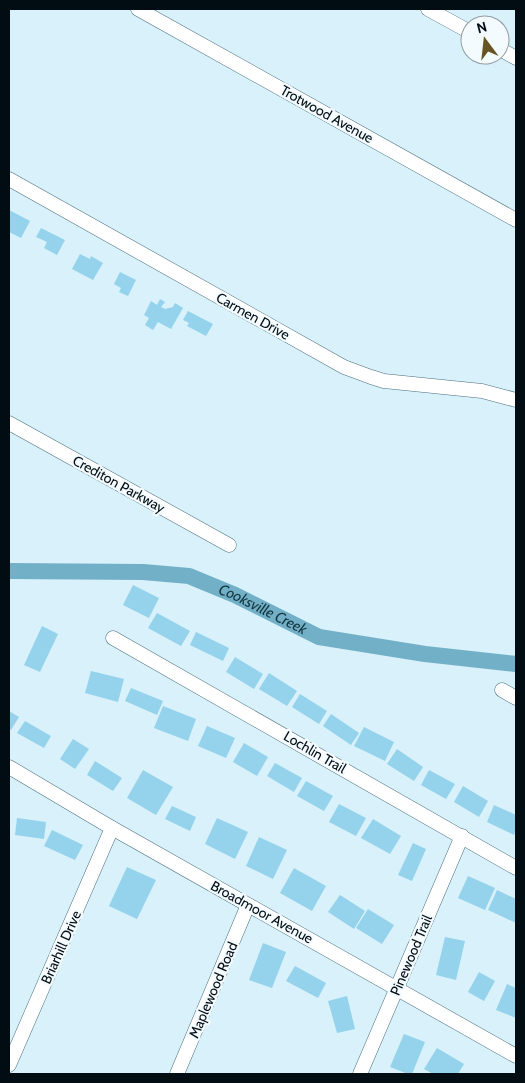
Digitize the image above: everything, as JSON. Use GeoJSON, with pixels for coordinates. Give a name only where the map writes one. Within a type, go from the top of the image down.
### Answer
{"type":"FeatureCollection","features":[{"type":"Feature","properties":{"kind":"street","name":"Trotwood Avenue"},"geometry":{"type":"LineString","coordinates":[[138,9],[516,220]]}},
{"type":"Feature","properties":{"kind":"street"},"geometry":{"type":"LineString","coordinates":[[428,9],[460,27]]}},
{"type":"Feature","properties":{"kind":"street","name":"Carmen Drive"},"geometry":{"type":"LineString","coordinates":[[9,179],[331,360],[357,372],[384,381],[482,391],[516,400]]}},
{"type":"Feature","properties":{"kind":"street","name":"Crediton Parkway"},"geometry":{"type":"LineString","coordinates":[[9,423],[229,545]]}},
{"type":"Feature","properties":{"kind":"street","name":"Lochlin Trail"},"geometry":{"type":"LineString","coordinates":[[113,638],[516,868]]}},
{"type":"Feature","properties":{"kind":"street"},"geometry":{"type":"LineString","coordinates":[[502,690],[516,698]]}},
{"type":"Feature","properties":{"kind":"street","name":"Broadmoor Avenue"},"geometry":{"type":"LineString","coordinates":[[9,767],[112,828],[516,1056]]}},
{"type":"Feature","properties":{"kind":"street","name":"Briarhill Drive"},"geometry":{"type":"LineString","coordinates":[[9,1065],[112,828]]}},
{"type":"Feature","properties":{"kind":"street","name":"Pinewood Trail"},"geometry":{"type":"LineString","coordinates":[[360,1074],[462,836]]}},
{"type":"Feature","properties":{"kind":"street","name":"Maplewood Road"},"geometry":{"type":"LineString","coordinates":[[177,1074],[248,905]]}},
{"type":"Feature","properties":{"kind":"building"},"geometry":{"type":"Polygon","coordinates":[[[9,210],[30,221],[21,238],[9,232],[9,210]]]}},
{"type":"Feature","properties":{"kind":"building"},"geometry":{"type":"Polygon","coordinates":[[[41,228],[65,240],[57,255],[44,248],[47,242],[36,237],[41,228]]]}},
{"type":"Feature","properties":{"kind":"building"},"geometry":{"type":"Polygon","coordinates":[[[80,254],[90,259],[91,256],[103,263],[93,280],[72,269],[80,254]]]}},
{"type":"Feature","properties":{"kind":"building"},"geometry":{"type":"Polygon","coordinates":[[[120,272],[136,280],[128,296],[119,292],[121,288],[114,284],[120,272]]]}},
{"type":"Feature","properties":{"kind":"building"},"geometry":{"type":"Polygon","coordinates":[[[160,299],[165,302],[161,307],[165,309],[173,307],[175,303],[183,308],[171,329],[158,322],[153,330],[145,325],[149,318],[144,315],[151,301],[157,305],[160,299]]]}},
{"type":"Feature","properties":{"kind":"building"},"geometry":{"type":"Polygon","coordinates":[[[188,311],[213,324],[206,336],[187,326],[189,323],[183,320],[188,311]]]}},
{"type":"Feature","properties":{"kind":"building"},"geometry":{"type":"Polygon","coordinates":[[[133,585],[159,598],[149,618],[123,605],[133,585]]]}},
{"type":"Feature","properties":{"kind":"building"},"geometry":{"type":"Polygon","coordinates":[[[157,613],[190,631],[181,646],[148,628],[157,613]]]}},
{"type":"Feature","properties":{"kind":"building"},"geometry":{"type":"Polygon","coordinates":[[[42,626],[58,634],[40,672],[24,665],[42,626]]]}},
{"type":"Feature","properties":{"kind":"building"},"geometry":{"type":"Polygon","coordinates":[[[196,632],[229,648],[223,661],[190,645],[196,632]]]}},
{"type":"Feature","properties":{"kind":"building"},"geometry":{"type":"Polygon","coordinates":[[[235,657],[263,674],[254,689],[226,672],[235,657]]]}},
{"type":"Feature","properties":{"kind":"building"},"geometry":{"type":"Polygon","coordinates":[[[91,671],[124,679],[118,702],[85,693],[91,671]]]}},
{"type":"Feature","properties":{"kind":"building"},"geometry":{"type":"Polygon","coordinates":[[[269,673],[297,691],[287,706],[259,689],[269,673]]]}},
{"type":"Feature","properties":{"kind":"building"},"geometry":{"type":"Polygon","coordinates":[[[131,688],[163,701],[157,715],[125,701],[131,688]]]}},
{"type":"Feature","properties":{"kind":"building"},"geometry":{"type":"Polygon","coordinates":[[[300,694],[327,711],[319,724],[292,707],[300,694]]]}},
{"type":"Feature","properties":{"kind":"building"},"geometry":{"type":"Polygon","coordinates":[[[163,706],[196,719],[188,741],[154,728],[163,706]]]}},
{"type":"Feature","properties":{"kind":"building"},"geometry":{"type":"Polygon","coordinates":[[[9,711],[19,717],[11,730],[9,729],[9,711]]]}},
{"type":"Feature","properties":{"kind":"building"},"geometry":{"type":"Polygon","coordinates":[[[331,714],[359,733],[351,745],[323,726],[331,714]]]}},
{"type":"Feature","properties":{"kind":"building"},"geometry":{"type":"Polygon","coordinates":[[[25,721],[51,736],[44,748],[17,733],[25,721]]]}},
{"type":"Feature","properties":{"kind":"building"},"geometry":{"type":"Polygon","coordinates":[[[207,726],[235,738],[226,758],[198,746],[207,726]]]}},
{"type":"Feature","properties":{"kind":"building"},"geometry":{"type":"Polygon","coordinates":[[[364,727],[394,742],[385,761],[354,746],[364,727]]]}},
{"type":"Feature","properties":{"kind":"building"},"geometry":{"type":"Polygon","coordinates":[[[73,739],[89,749],[75,769],[60,759],[73,739]]]}},
{"type":"Feature","properties":{"kind":"building"},"geometry":{"type":"Polygon","coordinates":[[[244,743],[268,757],[257,776],[233,762],[244,743]]]}},
{"type":"Feature","properties":{"kind":"building"},"geometry":{"type":"Polygon","coordinates":[[[397,749],[423,767],[414,781],[387,764],[397,749]]]}},
{"type":"Feature","properties":{"kind":"building"},"geometry":{"type":"Polygon","coordinates":[[[95,761],[122,778],[113,791],[87,775],[95,761]]]}},
{"type":"Feature","properties":{"kind":"building"},"geometry":{"type":"Polygon","coordinates":[[[275,763],[302,778],[294,792],[267,776],[275,763]]]}},
{"type":"Feature","properties":{"kind":"building"},"geometry":{"type":"Polygon","coordinates":[[[143,770],[173,787],[156,815],[127,798],[143,770]]]}},
{"type":"Feature","properties":{"kind":"building"},"geometry":{"type":"Polygon","coordinates":[[[429,770],[455,784],[446,799],[421,785],[429,770]]]}},
{"type":"Feature","properties":{"kind":"building"},"geometry":{"type":"Polygon","coordinates":[[[306,781],[333,796],[324,811],[297,796],[306,781]]]}},
{"type":"Feature","properties":{"kind":"building"},"geometry":{"type":"Polygon","coordinates":[[[463,786],[488,801],[479,817],[454,802],[463,786]]]}},
{"type":"Feature","properties":{"kind":"building"},"geometry":{"type":"Polygon","coordinates":[[[339,804],[366,818],[356,836],[329,822],[339,804]]]}},
{"type":"Feature","properties":{"kind":"building"},"geometry":{"type":"Polygon","coordinates":[[[494,805],[516,815],[514,835],[487,822],[494,805]]]}},
{"type":"Feature","properties":{"kind":"building"},"geometry":{"type":"Polygon","coordinates":[[[172,806],[196,817],[190,831],[165,819],[172,806]]]}},
{"type":"Feature","properties":{"kind":"building"},"geometry":{"type":"Polygon","coordinates":[[[17,818],[46,822],[44,839],[15,835],[17,818]]]}},
{"type":"Feature","properties":{"kind":"building"},"geometry":{"type":"Polygon","coordinates":[[[217,818],[248,832],[235,859],[205,844],[217,818]]]}},
{"type":"Feature","properties":{"kind":"building"},"geometry":{"type":"Polygon","coordinates":[[[373,819],[401,836],[390,854],[361,838],[373,819]]]}},
{"type":"Feature","properties":{"kind":"building"},"geometry":{"type":"Polygon","coordinates":[[[52,830],[83,845],[75,860],[44,846],[52,830]]]}},
{"type":"Feature","properties":{"kind":"building"},"geometry":{"type":"Polygon","coordinates":[[[259,837],[287,850],[273,879],[246,866],[259,837]]]}},
{"type":"Feature","properties":{"kind":"building"},"geometry":{"type":"Polygon","coordinates":[[[413,843],[426,849],[412,881],[398,875],[413,843]]]}},
{"type":"Feature","properties":{"kind":"building"},"geometry":{"type":"Polygon","coordinates":[[[127,867],[156,880],[137,919],[109,906],[127,867]]]}},
{"type":"Feature","properties":{"kind":"building"},"geometry":{"type":"Polygon","coordinates":[[[294,868],[326,886],[312,911],[280,893],[294,868]]]}},
{"type":"Feature","properties":{"kind":"building"},"geometry":{"type":"Polygon","coordinates":[[[468,876],[495,888],[485,910],[458,898],[468,876]]]}},
{"type":"Feature","properties":{"kind":"building"},"geometry":{"type":"Polygon","coordinates":[[[497,890],[516,899],[516,923],[488,910],[497,890]]]}},
{"type":"Feature","properties":{"kind":"building"},"geometry":{"type":"Polygon","coordinates":[[[340,895],[365,911],[354,929],[328,912],[340,895]]]}},
{"type":"Feature","properties":{"kind":"building"},"geometry":{"type":"Polygon","coordinates":[[[368,909],[394,925],[382,944],[356,928],[368,909]]]}},
{"type":"Feature","properties":{"kind":"building"},"geometry":{"type":"Polygon","coordinates":[[[445,937],[465,941],[456,980],[436,975],[445,937]]]}},
{"type":"Feature","properties":{"kind":"building"},"geometry":{"type":"Polygon","coordinates":[[[263,943],[286,952],[272,988],[249,980],[263,943]]]}},
{"type":"Feature","properties":{"kind":"building"},"geometry":{"type":"Polygon","coordinates":[[[295,966],[326,983],[318,998],[286,981],[295,966]]]}},
{"type":"Feature","properties":{"kind":"building"},"geometry":{"type":"Polygon","coordinates":[[[479,972],[495,981],[484,1001],[468,992],[479,972]]]}},
{"type":"Feature","properties":{"kind":"building"},"geometry":{"type":"Polygon","coordinates":[[[507,984],[516,988],[516,1018],[496,1010],[507,984]]]}},
{"type":"Feature","properties":{"kind":"building"},"geometry":{"type":"Polygon","coordinates":[[[347,996],[355,1029],[337,1033],[328,1001],[347,996]]]}},
{"type":"Feature","properties":{"kind":"building"},"geometry":{"type":"Polygon","coordinates":[[[404,1034],[425,1042],[412,1074],[390,1067],[404,1034]]]}},
{"type":"Feature","properties":{"kind":"building"},"geometry":{"type":"Polygon","coordinates":[[[437,1048],[464,1064],[458,1074],[433,1074],[424,1069],[437,1048]]]}},
{"type":"Feature","properties":{"kind":"waterway","name":"Cooksville Creek"},"geometry":{"type":"LineString","coordinates":[[9,571],[143,572],[189,576],[235,595],[319,637],[425,654],[516,664]]}}]}
